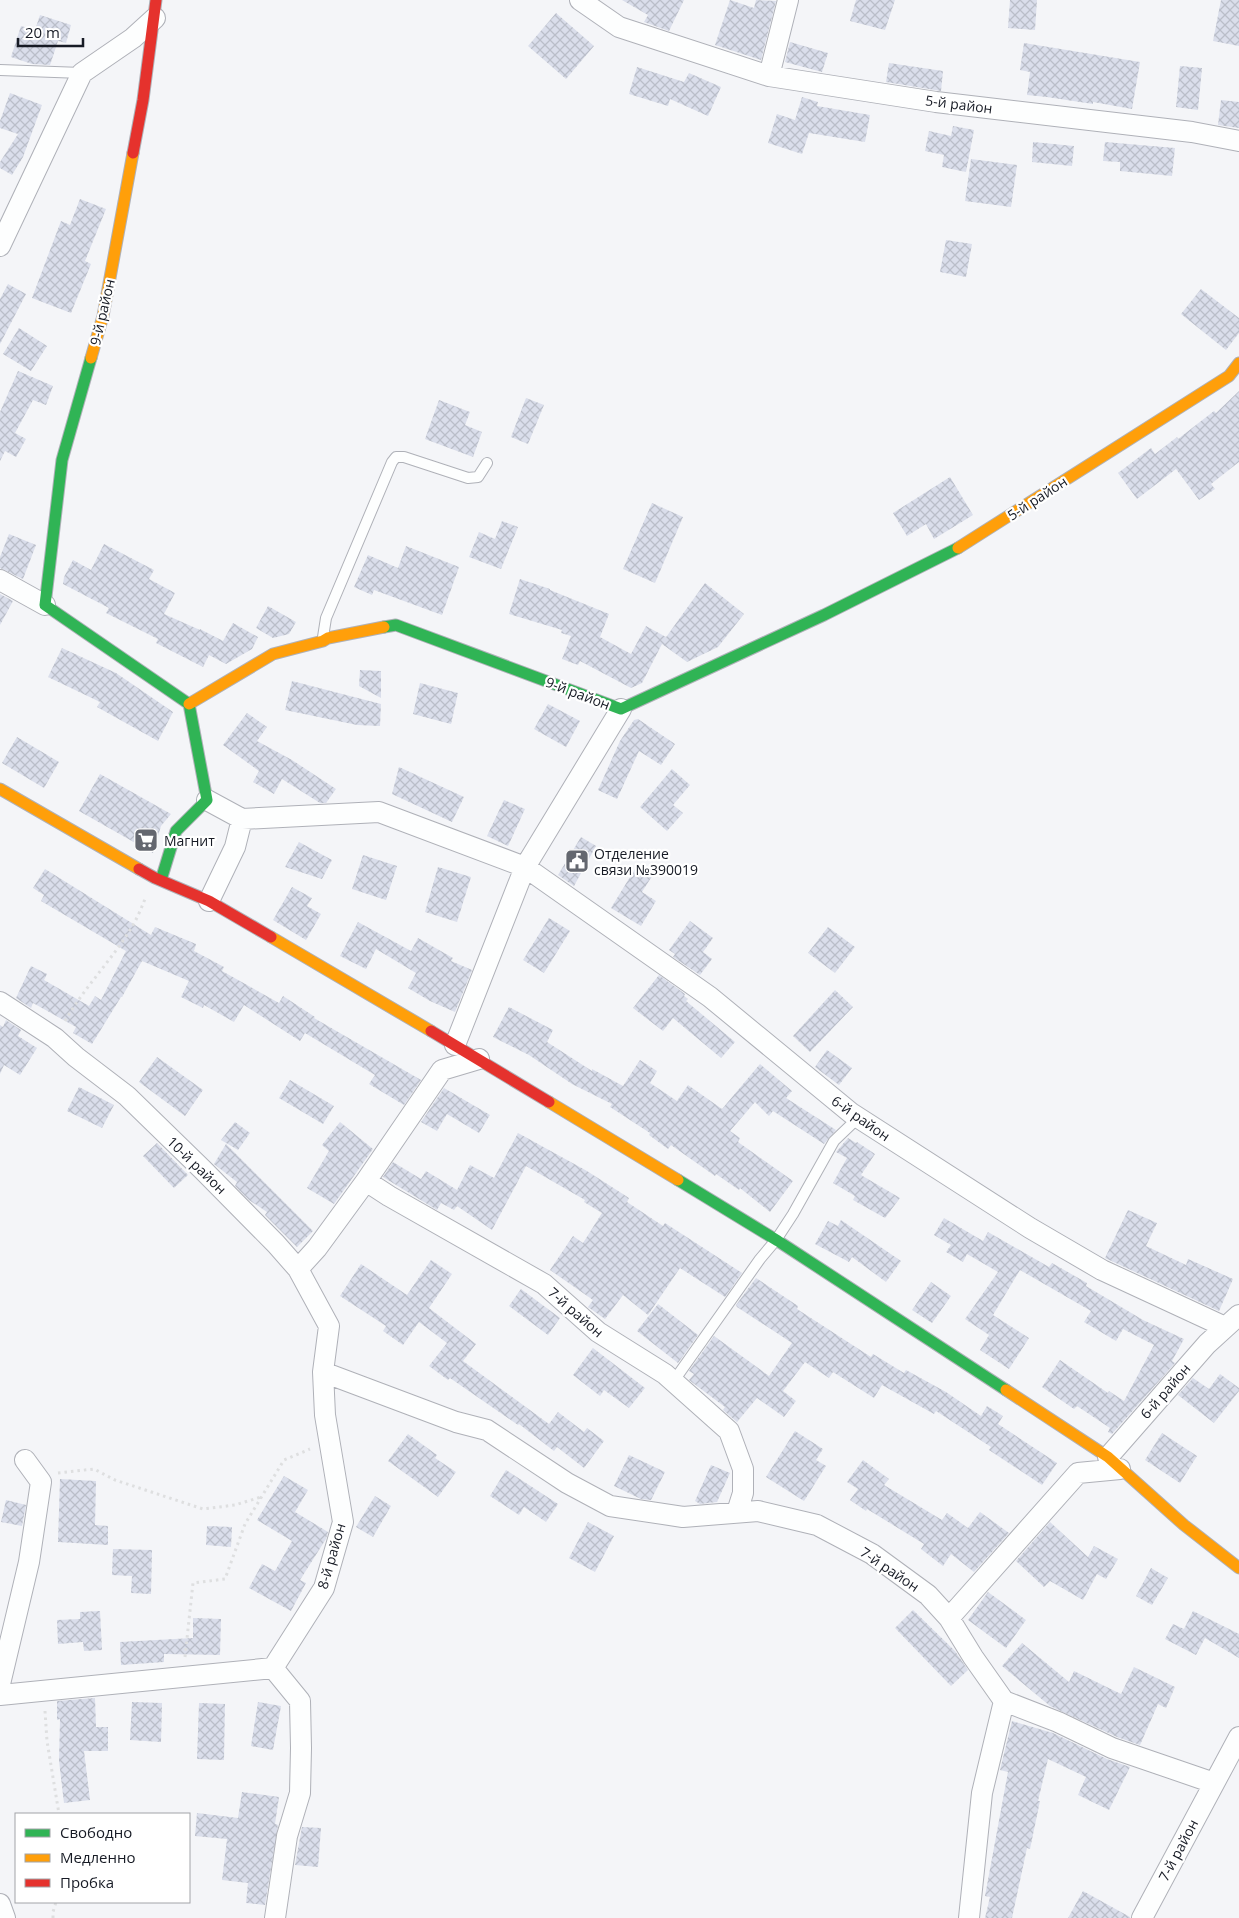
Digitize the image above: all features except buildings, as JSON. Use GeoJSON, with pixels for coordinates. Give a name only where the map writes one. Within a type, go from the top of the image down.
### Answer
{"type":"FeatureCollection","features":[{"type":"Feature","properties":{"kind":"street","name":"5-й район"},"geometry":{"type":"LineString","coordinates":[[580,0],[619,27],[769,76],[936,102],[1192,132],[1239,141]]}},
{"type":"Feature","properties":{"kind":"street"},"geometry":{"type":"LineString","coordinates":[[769,76],[788,0]]}},
{"type":"Feature","properties":{"kind":"street","name":"9-й район"},"geometry":{"type":"LineString","coordinates":[[0,246],[82,74],[133,38],[156,9]]}},
{"type":"Feature","properties":{"kind":"street","name":"9-й район"},"geometry":{"type":"LineString","coordinates":[[45,605],[62,460],[103,316],[143,100],[156,9]]}},
{"type":"Feature","properties":{"kind":"street","name":"5-й район"},"geometry":{"type":"LineString","coordinates":[[824,615],[957,549],[1229,376],[1239,363]]}},
{"type":"Feature","properties":{"kind":"street"},"geometry":{"type":"LineString","coordinates":[[0,580],[45,605],[189,704],[207,800]]}},
{"type":"Feature","properties":{"kind":"street","name":"9-й район"},"geometry":{"type":"LineString","coordinates":[[189,704],[273,654],[328,638],[396,625],[620,709],[824,615]]}},
{"type":"Feature","properties":{"kind":"street"},"geometry":{"type":"LineString","coordinates":[[455,1045],[525,867],[620,709]]}},
{"type":"Feature","properties":{"kind":"street"},"geometry":{"type":"LineString","coordinates":[[0,789],[158,879],[209,901],[479,1059],[776,1240],[1114,1463],[1184,1525],[1239,1568]]}},
{"type":"Feature","properties":{"kind":"street"},"geometry":{"type":"LineString","coordinates":[[207,800],[242,819],[235,847],[209,901]]}},
{"type":"Feature","properties":{"kind":"street"},"geometry":{"type":"LineString","coordinates":[[158,879],[176,832],[207,800]]}},
{"type":"Feature","properties":{"kind":"street","name":"6-й район"},"geometry":{"type":"LineString","coordinates":[[242,819],[379,812],[525,867],[710,998],[858,1118],[1030,1228],[1102,1270],[1232,1321],[1207,1344],[1114,1463]]}},
{"type":"Feature","properties":{"kind":"street","name":"10-й район"},"geometry":{"type":"LineString","coordinates":[[0,1002],[55,1038],[134,1103],[203,1170],[298,1269],[329,1326],[323,1372]]}},
{"type":"Feature","properties":{"kind":"street"},"geometry":{"type":"LineString","coordinates":[[298,1269],[317,1248],[366,1181],[442,1070],[479,1059]]}},
{"type":"Feature","properties":{"kind":"street","name":"7-й район"},"geometry":{"type":"LineString","coordinates":[[366,1181],[544,1284],[598,1332],[665,1374],[729,1431],[742,1469],[743,1493],[738,1512]]}},
{"type":"Feature","properties":{"kind":"street","name":"7-й район"},"geometry":{"type":"LineString","coordinates":[[323,1372],[437,1416],[487,1430],[567,1483],[610,1506],[683,1517],[758,1511],[817,1525],[872,1554],[928,1595],[948,1618],[973,1658],[1004,1701]]}},
{"type":"Feature","properties":{"kind":"street","name":"8-й район"},"geometry":{"type":"LineString","coordinates":[[273,1668],[324,1588],[343,1522],[325,1415],[323,1372]]}},
{"type":"Feature","properties":{"kind":"street"},"geometry":{"type":"LineString","coordinates":[[0,1684],[29,1562],[41,1482],[25,1460]]}},
{"type":"Feature","properties":{"kind":"street"},"geometry":{"type":"LineString","coordinates":[[948,1618],[1078,1473],[1114,1463]]}},
{"type":"Feature","properties":{"kind":"street"},"geometry":{"type":"LineString","coordinates":[[0,1695],[273,1668],[300,1701],[301,1748],[300,1793],[287,1836],[275,1918]]}},
{"type":"Feature","properties":{"kind":"street"},"geometry":{"type":"LineString","coordinates":[[969,1918],[982,1793],[1004,1701],[1058,1722],[1112,1748],[1214,1783]]}},
{"type":"Feature","properties":{"kind":"street","name":"7-й район"},"geometry":{"type":"LineString","coordinates":[[1142,1918],[1239,1737]]}},
{"type":"Feature","properties":{"kind":"street"},"geometry":{"type":"LineString","coordinates":[[0,1904],[5,1918]]}},
{"type":"Feature","properties":{"kind":"lane"},"geometry":{"type":"LineString","coordinates":[[0,70],[82,74]]}},
{"type":"Feature","properties":{"kind":"lane"},"geometry":{"type":"LineString","coordinates":[[323,641],[326,618],[392,462],[396,457],[404,457],[468,478],[478,476],[487,463]]}},
{"type":"Feature","properties":{"kind":"lane"},"geometry":{"type":"LineString","coordinates":[[673,1382],[760,1259],[776,1240],[793,1214],[834,1141],[858,1118]]}},
{"type":"Feature","properties":{"kind":"path"},"geometry":{"type":"LineString","coordinates":[[55,1038],[78,999],[104,968],[131,929],[158,879]]}},
{"type":"Feature","properties":{"kind":"path"},"geometry":{"type":"LineString","coordinates":[[184,1677],[193,1583],[225,1580],[246,1524],[284,1460],[330,1441]]}},
{"type":"Feature","properties":{"kind":"path"},"geometry":{"type":"LineString","coordinates":[[53,1474],[94,1470],[114,1480],[202,1509],[235,1504],[262,1497]]}},
{"type":"Feature","properties":{"kind":"path"},"geometry":{"type":"LineString","coordinates":[[44,1691],[47,1741],[59,1813]]}},
{"type":"Feature","properties":{"kind":"path"},"geometry":{"type":"LineString","coordinates":[[53,1918],[56,1903]]}},
{"type":"Feature","properties":{"kind":"traffic: fast"},"geometry":{"type":"LineString","coordinates":[[91,358],[62,460],[45,605],[189,704]]}},
{"type":"Feature","properties":{"kind":"traffic: fast"},"geometry":{"type":"LineString","coordinates":[[384,627],[396,625],[621,709],[824,615],[958,548]]}},
{"type":"Feature","properties":{"kind":"traffic: fast"},"geometry":{"type":"LineString","coordinates":[[161,880],[176,831],[207,800],[189,704]]}},
{"type":"Feature","properties":{"kind":"traffic: fast"},"geometry":{"type":"LineString","coordinates":[[678,1180],[778,1241],[1006,1390]]}},
{"type":"Feature","properties":{"kind":"traffic: slow"},"geometry":{"type":"LineString","coordinates":[[91,358],[103,316],[133,153]]}},
{"type":"Feature","properties":{"kind":"traffic: slow"},"geometry":{"type":"LineString","coordinates":[[958,548],[1229,376],[1239,363]]}},
{"type":"Feature","properties":{"kind":"traffic: slow"},"geometry":{"type":"LineString","coordinates":[[189,704],[273,654],[328,638],[384,627]]}},
{"type":"Feature","properties":{"kind":"traffic: slow"},"geometry":{"type":"LineString","coordinates":[[0,789],[139,869]]}},
{"type":"Feature","properties":{"kind":"traffic: slow"},"geometry":{"type":"LineString","coordinates":[[271,937],[431,1031]]}},
{"type":"Feature","properties":{"kind":"traffic: slow"},"geometry":{"type":"LineString","coordinates":[[549,1102],[678,1180]]}},
{"type":"Feature","properties":{"kind":"traffic: slow"},"geometry":{"type":"LineString","coordinates":[[1006,1390],[1108,1457],[1184,1525],[1239,1568]]}},
{"type":"Feature","properties":{"kind":"traffic: jam"},"geometry":{"type":"LineString","coordinates":[[133,153],[143,100],[156,0]]}},
{"type":"Feature","properties":{"kind":"traffic: jam"},"geometry":{"type":"LineString","coordinates":[[139,869],[155,878],[209,901],[271,937]]}},
{"type":"Feature","properties":{"kind":"traffic: jam"},"geometry":{"type":"LineString","coordinates":[[431,1031],[549,1102]]}},
{"type":"Feature","properties":{"kind":"place","name":"Магнит"},"geometry":{"type":"Point","coordinates":[146,840]}},
{"type":"Feature","properties":{"kind":"place","name":"Отделение связи №390019"},"geometry":{"type":"Point","coordinates":[577,861]}}]}
